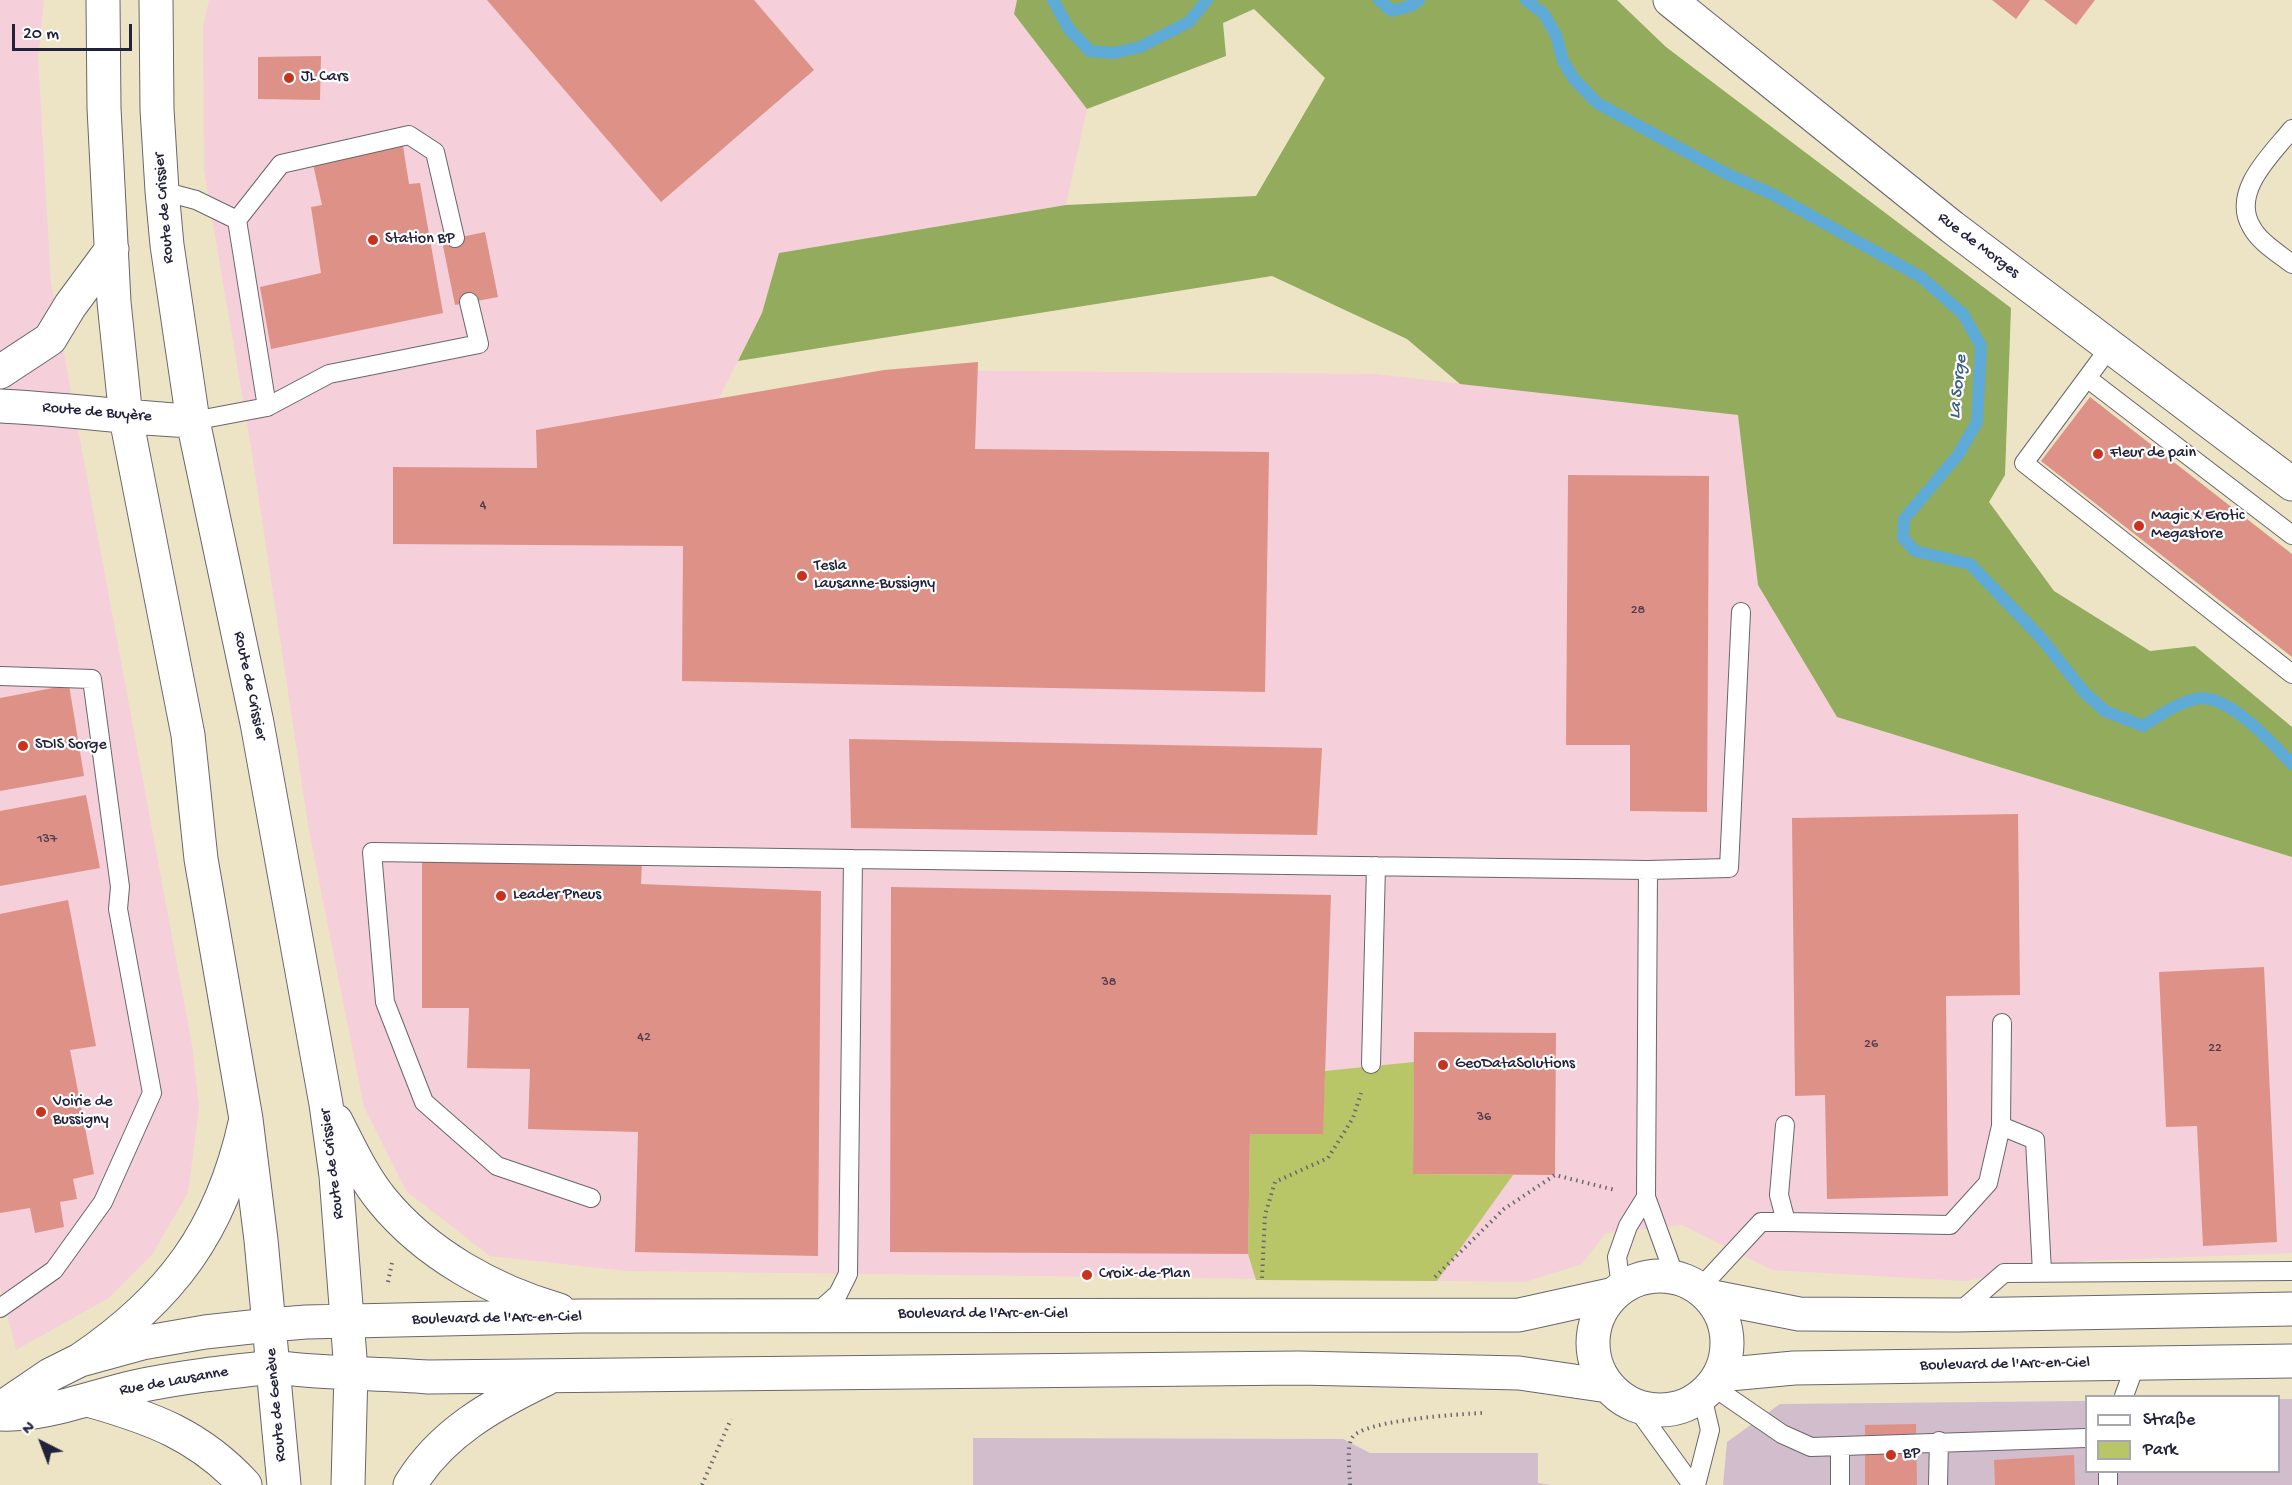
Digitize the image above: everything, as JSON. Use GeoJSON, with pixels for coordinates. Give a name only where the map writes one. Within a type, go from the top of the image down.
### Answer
{"type":"FeatureCollection","features":[{"type":"Feature","properties":{"kind":"main road"},"geometry":{"type":"LineString","coordinates":[[80,1360],[142,1343],[205,1332],[269,1325],[246,1119],[201,859],[188,735],[126,418],[112,249],[104,108],[103,0]]}},
{"type":"Feature","properties":{"kind":"main road","name":"Route de Crissier"},"geometry":{"type":"LineString","coordinates":[[156,0],[157,109],[167,245],[193,421],[257,723],[326,1104],[336,1176],[351,1371]]}},
{"type":"Feature","properties":{"kind":"main road","name":"Rue de Morges"},"geometry":{"type":"LineString","coordinates":[[1670,0],[1952,227],[2292,484]]}},
{"type":"Feature","properties":{"kind":"main road"},"geometry":{"type":"LineString","coordinates":[[0,372],[50,339],[70,306],[112,249]]}},
{"type":"Feature","properties":{"kind":"main road","name":"Route de Buyère"},"geometry":{"type":"LineString","coordinates":[[0,406],[66,409],[126,418],[193,421]]}},
{"type":"Feature","properties":{"kind":"main road"},"geometry":{"type":"LineString","coordinates":[[326,1104],[382,1200],[408,1227],[443,1255],[486,1282],[531,1302],[581,1316]]}},
{"type":"Feature","properties":{"kind":"main road"},"geometry":{"type":"LineString","coordinates":[[0,1409],[116,1335],[148,1307],[178,1275],[202,1240],[222,1201],[237,1161],[246,1119]]}},
{"type":"Feature","properties":{"kind":"main road"},"geometry":{"type":"LineString","coordinates":[[1694,1287],[1721,1313],[1727,1333],[1726,1355],[1711,1386],[1686,1405],[1669,1410],[1652,1410],[1635,1406],[1608,1386],[1595,1364],[1593,1338],[1599,1314],[1618,1291],[1647,1276],[1694,1287],[1799,1314],[1956,1315],[2292,1309]]}},
{"type":"Feature","properties":{"kind":"main road","name":"Boulevard de l'Arc-en-Ciel"},"geometry":{"type":"LineString","coordinates":[[269,1325],[581,1316],[1519,1315],[1618,1291]]}},
{"type":"Feature","properties":{"kind":"main road","name":"Route de Genève"},"geometry":{"type":"LineString","coordinates":[[269,1325],[284,1485]]}},
{"type":"Feature","properties":{"kind":"main road","name":"Boulevard de l'Arc-en-Ciel"},"geometry":{"type":"LineString","coordinates":[[1711,1386],[1794,1368],[2292,1361]]}},
{"type":"Feature","properties":{"kind":"main road","name":"Rue de Lausanne"},"geometry":{"type":"LineString","coordinates":[[0,1414],[26,1415],[184,1378],[274,1367],[312,1372],[351,1371]]}},
{"type":"Feature","properties":{"kind":"main road"},"geometry":{"type":"LineString","coordinates":[[348,1485],[351,1371],[428,1377],[801,1371],[1299,1368],[1519,1373],[1608,1386]]}},
{"type":"Feature","properties":{"kind":"main road"},"geometry":{"type":"LineString","coordinates":[[410,1485],[435,1452],[463,1426],[552,1376]]}},
{"type":"Feature","properties":{"kind":"main road"},"geometry":{"type":"LineString","coordinates":[[87,1400],[136,1414],[179,1431],[213,1453],[245,1485]]}},
{"type":"Feature","properties":{"kind":"lane"},"geometry":{"type":"LineString","coordinates":[[2292,129],[2254,177],[2245,212],[2251,227],[2262,240],[2292,264]]}},
{"type":"Feature","properties":{"kind":"lane"},"geometry":{"type":"LineString","coordinates":[[267,407],[237,220],[281,164],[409,135],[435,152],[455,238]]}},
{"type":"Feature","properties":{"kind":"lane"},"geometry":{"type":"LineString","coordinates":[[162,191],[196,200],[237,220]]}},
{"type":"Feature","properties":{"kind":"lane"},"geometry":{"type":"LineString","coordinates":[[193,421],[267,407],[329,374],[479,344],[469,302]]}},
{"type":"Feature","properties":{"kind":"lane"},"geometry":{"type":"LineString","coordinates":[[2110,346],[2024,463],[2292,674]]}},
{"type":"Feature","properties":{"kind":"lane"},"geometry":{"type":"LineString","coordinates":[[2087,378],[2292,535]]}},
{"type":"Feature","properties":{"kind":"lane"},"geometry":{"type":"LineString","coordinates":[[591,1198],[497,1166],[424,1102],[385,1002],[372,852],[1648,870],[1729,868],[1741,612]]}},
{"type":"Feature","properties":{"kind":"lane"},"geometry":{"type":"LineString","coordinates":[[0,676],[92,679],[120,887],[118,909],[152,1093],[103,1202],[54,1270],[0,1308]]}},
{"type":"Feature","properties":{"kind":"lane"},"geometry":{"type":"LineString","coordinates":[[814,1316],[838,1293],[848,1274],[853,859]]}},
{"type":"Feature","properties":{"kind":"lane"},"geometry":{"type":"LineString","coordinates":[[1371,1064],[1376,866]]}},
{"type":"Feature","properties":{"kind":"lane"},"geometry":{"type":"LineString","coordinates":[[1648,870],[1646,1197],[1694,1287],[1761,1222],[1950,1225],[1988,1183],[2001,1126],[2002,1023]]}},
{"type":"Feature","properties":{"kind":"lane"},"geometry":{"type":"LineString","coordinates":[[1785,1125],[1779,1195],[1786,1222]]}},
{"type":"Feature","properties":{"kind":"lane"},"geometry":{"type":"LineString","coordinates":[[2001,1126],[2035,1140],[2042,1272]]}},
{"type":"Feature","properties":{"kind":"lane"},"geometry":{"type":"LineString","coordinates":[[1618,1291],[1617,1257],[1628,1226],[1646,1197]]}},
{"type":"Feature","properties":{"kind":"lane"},"geometry":{"type":"LineString","coordinates":[[1956,1315],[2004,1273],[2292,1271]]}},
{"type":"Feature","properties":{"kind":"lane"},"geometry":{"type":"LineString","coordinates":[[2124,1395],[2136,1363]]}},
{"type":"Feature","properties":{"kind":"lane"},"geometry":{"type":"LineString","coordinates":[[1711,1386],[1782,1434],[1811,1447],[1939,1441],[2085,1438]]}},
{"type":"Feature","properties":{"kind":"lane"},"geometry":{"type":"LineString","coordinates":[[1694,1485],[1710,1430],[1711,1386]]}},
{"type":"Feature","properties":{"kind":"lane"},"geometry":{"type":"LineString","coordinates":[[1635,1406],[1694,1485]]}},
{"type":"Feature","properties":{"kind":"lane"},"geometry":{"type":"LineString","coordinates":[[1938,1485],[1939,1441]]}},
{"type":"Feature","properties":{"kind":"lane"},"geometry":{"type":"LineString","coordinates":[[1840,1446],[1840,1485]]}},
{"type":"Feature","properties":{"kind":"path"},"geometry":{"type":"LineString","coordinates":[[1262,1280],[1265,1215],[1275,1182],[1328,1158],[1353,1118],[1371,1064]]}},
{"type":"Feature","properties":{"kind":"path"},"geometry":{"type":"LineString","coordinates":[[1430,1282],[1504,1209],[1555,1175],[1646,1197]]}},
{"type":"Feature","properties":{"kind":"path"},"geometry":{"type":"LineString","coordinates":[[386,1293],[393,1260]]}},
{"type":"Feature","properties":{"kind":"path"},"geometry":{"type":"LineString","coordinates":[[1350,1485],[1350,1442],[1353,1435],[1370,1428],[1428,1416],[1485,1413]]}},
{"type":"Feature","properties":{"kind":"path"},"geometry":{"type":"LineString","coordinates":[[702,1485],[731,1419]]}},
{"type":"Feature","properties":{"kind":"shaded area"},"geometry":{"type":"Polygon","coordinates":[[[0,0],[44,0],[38,58],[51,283],[192,1045],[199,1107],[188,1193],[152,1255],[109,1298],[16,1350],[0,1287],[0,0]]]}},
{"type":"Feature","properties":{"kind":"shaded area"},"geometry":{"type":"Polygon","coordinates":[[[209,0],[1017,0],[1014,14],[1087,109],[1066,205],[779,253],[762,313],[714,408],[884,370],[1375,374],[1738,415],[1758,585],[1837,717],[2292,857],[2292,1253],[2085,1261],[1965,1281],[1772,1270],[1682,1225],[1606,1233],[1582,1264],[1525,1282],[626,1271],[490,1256],[406,1191],[364,1107],[309,831],[251,447],[204,171],[203,27],[209,0]]]}},
{"type":"Feature","properties":{"kind":"shaded area"},"geometry":{"type":"Polygon","coordinates":[[[2280,1399],[2292,1399],[2292,1485],[1723,1485],[1727,1442],[1780,1404],[2085,1401],[2085,1473],[2280,1473],[2280,1399]]]}},
{"type":"Feature","properties":{"kind":"shaded area"},"geometry":{"type":"Polygon","coordinates":[[[973,1438],[1343,1439],[1370,1453],[1538,1453],[1538,1483],[1551,1485],[973,1485],[973,1438]]]}},
{"type":"Feature","properties":{"kind":"green space"},"geometry":{"type":"Polygon","coordinates":[[[1017,0],[1617,0],[1666,47],[2011,308],[2005,475],[1989,502],[2054,591],[2150,651],[2195,646],[2292,727],[2292,857],[1837,717],[1758,585],[1738,415],[1460,384],[1407,339],[1272,276],[738,361],[762,313],[779,253],[1066,205],[1256,196],[1325,78],[1254,9],[1223,23],[1226,56],[1087,109],[1014,14],[1017,0]]]}},
{"type":"Feature","properties":{"kind":"green space"},"geometry":{"type":"Polygon","coordinates":[[[1414,1062],[1413,1174],[1513,1175],[1437,1281],[1256,1280],[1248,1254],[1250,1134],[1322,1134],[1325,1071],[1414,1062]]]}},
{"type":"Feature","properties":{"kind":"building"},"geometry":{"type":"Polygon","coordinates":[[[487,0],[754,0],[814,70],[661,202],[487,0]]]}},
{"type":"Feature","properties":{"kind":"building"},"geometry":{"type":"Polygon","coordinates":[[[1992,0],[2030,0],[2016,19],[1992,0]]]}},
{"type":"Feature","properties":{"kind":"building"},"geometry":{"type":"Polygon","coordinates":[[[2044,0],[2095,0],[2076,25],[2044,0]]]}},
{"type":"Feature","properties":{"kind":"building","name":"JL Cars"},"geometry":{"type":"Polygon","coordinates":[[[321,56],[320,100],[258,99],[258,57],[321,56]]]}},
{"type":"Feature","properties":{"kind":"building","name":"Station BP"},"geometry":{"type":"Polygon","coordinates":[[[403,146],[409,184],[420,183],[443,313],[271,349],[260,287],[321,273],[311,207],[322,205],[313,164],[403,146]]]}},
{"type":"Feature","properties":{"kind":"building"},"geometry":{"type":"Polygon","coordinates":[[[485,232],[498,297],[455,305],[442,241],[485,232]]]}},
{"type":"Feature","properties":{"kind":"building"},"geometry":{"type":"Polygon","coordinates":[[[978,362],[975,449],[1269,452],[1265,692],[682,681],[683,546],[393,544],[393,467],[537,468],[536,430],[884,370],[978,362]]]}},
{"type":"Feature","properties":{"kind":"building"},"geometry":{"type":"Polygon","coordinates":[[[2090,397],[2292,554],[2292,657],[2041,461],[2090,397]]]}},
{"type":"Feature","properties":{"kind":"building"},"geometry":{"type":"Polygon","coordinates":[[[1568,475],[1709,476],[1707,812],[1630,811],[1630,745],[1566,745],[1568,475]]]}},
{"type":"Feature","properties":{"kind":"building"},"geometry":{"type":"Polygon","coordinates":[[[69,685],[84,776],[0,791],[0,698],[69,685]]]}},
{"type":"Feature","properties":{"kind":"building"},"geometry":{"type":"Polygon","coordinates":[[[849,739],[1322,748],[1317,835],[851,828],[849,739]]]}},
{"type":"Feature","properties":{"kind":"building"},"geometry":{"type":"Polygon","coordinates":[[[86,795],[100,868],[0,886],[0,811],[86,795]]]}},
{"type":"Feature","properties":{"kind":"building"},"geometry":{"type":"Polygon","coordinates":[[[2018,814],[2020,995],[1946,996],[1948,1196],[1827,1199],[1825,1095],[1795,1096],[1792,818],[2018,814]]]}},
{"type":"Feature","properties":{"kind":"building"},"geometry":{"type":"Polygon","coordinates":[[[422,856],[642,859],[641,884],[821,891],[818,1256],[635,1252],[638,1132],[528,1129],[530,1069],[467,1068],[469,1008],[422,1008],[422,856]]]}},
{"type":"Feature","properties":{"kind":"building"},"geometry":{"type":"Polygon","coordinates":[[[891,887],[1331,895],[1323,1134],[1250,1134],[1248,1254],[890,1252],[891,887]]]}},
{"type":"Feature","properties":{"kind":"building","name":"Voirie de Bussigny"},"geometry":{"type":"Polygon","coordinates":[[[68,900],[96,1046],[70,1050],[94,1174],[73,1179],[77,1199],[60,1202],[64,1227],[35,1233],[30,1208],[0,1213],[0,914],[68,900]]]}},
{"type":"Feature","properties":{"kind":"building"},"geometry":{"type":"Polygon","coordinates":[[[2264,967],[2277,1242],[2203,1246],[2197,1126],[2166,1127],[2159,972],[2264,967]]]}},
{"type":"Feature","properties":{"kind":"building"},"geometry":{"type":"Polygon","coordinates":[[[1414,1032],[1556,1033],[1555,1175],[1413,1174],[1414,1032]]]}},
{"type":"Feature","properties":{"kind":"building","name":"BP"},"geometry":{"type":"Polygon","coordinates":[[[1916,1424],[1917,1485],[1865,1485],[1865,1425],[1916,1424]]]}},
{"type":"Feature","properties":{"kind":"building"},"geometry":{"type":"Polygon","coordinates":[[[2074,1455],[2075,1485],[1995,1485],[1994,1460],[2074,1455]]]}},
{"type":"Feature","properties":{"kind":"waterway","name":"La Sorge"},"geometry":{"type":"LineString","coordinates":[[1053,0],[1069,29],[1090,51],[1114,53],[1140,47],[1189,22],[1207,0]]}},
{"type":"Feature","properties":{"kind":"waterway","name":"La Sorge"},"geometry":{"type":"LineString","coordinates":[[1379,0],[1392,11],[1413,5],[1419,0]]}},
{"type":"Feature","properties":{"kind":"waterway","name":"La Sorge"},"geometry":{"type":"LineString","coordinates":[[1526,0],[1544,14],[1556,35],[1563,61],[1574,79],[1597,103],[1727,174],[1772,194],[1921,277],[1963,314],[1981,346],[1977,422],[1958,455],[1904,519],[1903,538],[1915,551],[1970,564],[2041,638],[2084,692],[2105,711],[2143,726],[2182,704],[2196,699],[2208,699],[2221,703],[2248,721],[2292,764]]}},
{"type":"Feature","properties":{"kind":"place","name":"JL Cars"},"geometry":{"type":"Point","coordinates":[289,78]}},
{"type":"Feature","properties":{"kind":"place","name":"Station BP"},"geometry":{"type":"Point","coordinates":[373,240]}},
{"type":"Feature","properties":{"kind":"place","name":"Fleur de pain"},"geometry":{"type":"Point","coordinates":[2098,454]}},
{"type":"Feature","properties":{"kind":"place","name":"Magic X Erotic Megastore"},"geometry":{"type":"Point","coordinates":[2139,526]}},
{"type":"Feature","properties":{"kind":"place","name":"Tesla Lausanne-Bussigny"},"geometry":{"type":"Point","coordinates":[802,576]}},
{"type":"Feature","properties":{"kind":"place","name":"SDIS Sorge"},"geometry":{"type":"Point","coordinates":[23,746]}},
{"type":"Feature","properties":{"kind":"place","name":"Leader Pneus"},"geometry":{"type":"Point","coordinates":[501,896]}},
{"type":"Feature","properties":{"kind":"place","name":"GeoDataSolutions"},"geometry":{"type":"Point","coordinates":[1443,1065]}},
{"type":"Feature","properties":{"kind":"place","name":"Voirie de Bussigny"},"geometry":{"type":"Point","coordinates":[41,1112]}},
{"type":"Feature","properties":{"kind":"place","name":"Croix-de-Plan"},"geometry":{"type":"Point","coordinates":[1087,1275]}},
{"type":"Feature","properties":{"kind":"place","name":"BP"},"geometry":{"type":"Point","coordinates":[1891,1455]}}]}
